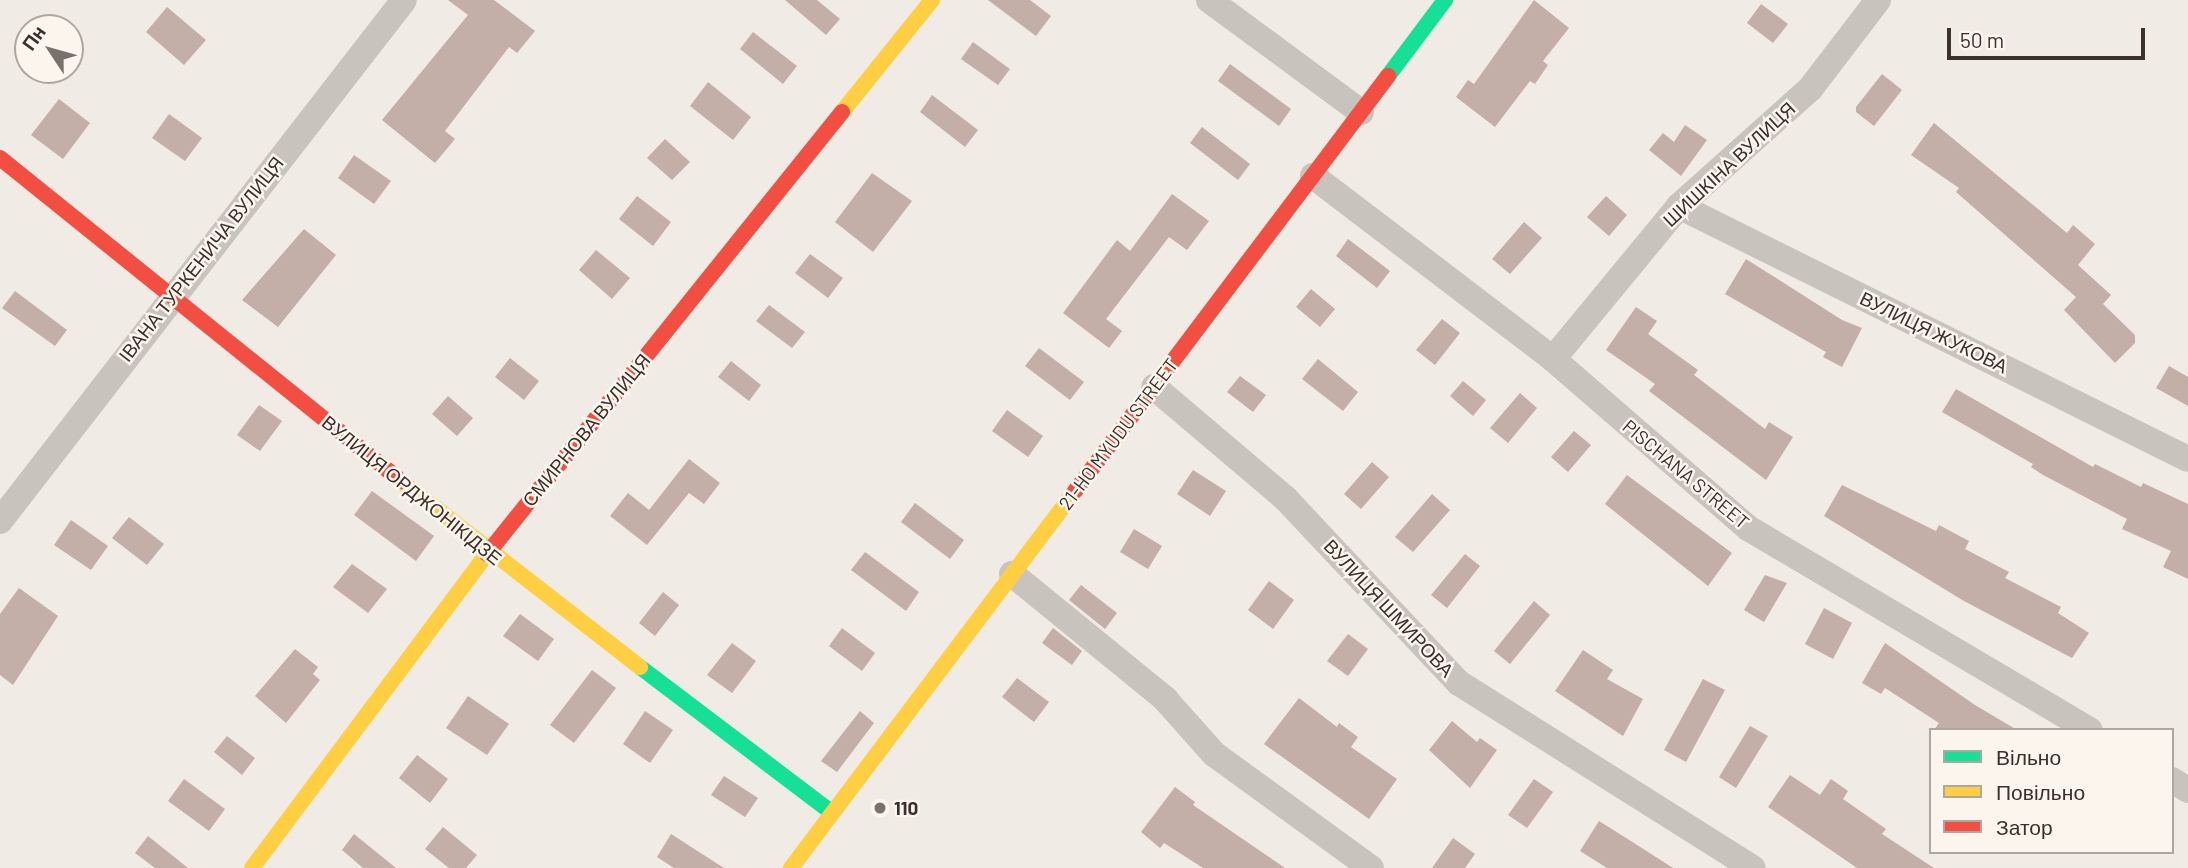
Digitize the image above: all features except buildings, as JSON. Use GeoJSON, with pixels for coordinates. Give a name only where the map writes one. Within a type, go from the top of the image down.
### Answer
{"type":"FeatureCollection","features":[{"type":"Feature","properties":{"kind":"street","name":"ІВАНА ТУРКЕНИЧА ВУЛИЦЯ"},"geometry":{"type":"LineString","coordinates":[[0,521],[172,295],[404,0]]}},
{"type":"Feature","properties":{"kind":"street","name":"СМИРНОВА ВУЛИЦЯ"},"geometry":{"type":"LineString","coordinates":[[252,868],[488,552],[932,0]]}},
{"type":"Feature","properties":{"kind":"street"},"geometry":{"type":"LineString","coordinates":[[1209,0],[1361,112]]}},
{"type":"Feature","properties":{"kind":"street","name":"21-HO MYUDU STREET"},"geometry":{"type":"LineString","coordinates":[[791,868],[1445,0]]}},
{"type":"Feature","properties":{"kind":"street","name":"ШИШКІНА ВУЛИЦЯ"},"geometry":{"type":"LineString","coordinates":[[1553,359],[1679,206],[1810,89],[1878,0]]}},
{"type":"Feature","properties":{"kind":"street","name":"ВУЛИЦЯ ОРДЖОНІКІДЗЕ"},"geometry":{"type":"LineString","coordinates":[[0,158],[488,552],[832,813]]}},
{"type":"Feature","properties":{"kind":"street","name":"PISCHANA STREET"},"geometry":{"type":"LineString","coordinates":[[1313,176],[1553,359],[1748,528],[2087,728]]}},
{"type":"Feature","properties":{"kind":"street","name":"ВУЛИЦЯ ЖУКОВА"},"geometry":{"type":"LineString","coordinates":[[1679,206],[2188,459]]}},
{"type":"Feature","properties":{"kind":"street","name":"ВУЛИЦЯ ШМИРОВА"},"geometry":{"type":"LineString","coordinates":[[1154,387],[1285,498],[1459,683],[1753,868]]}},
{"type":"Feature","properties":{"kind":"street"},"geometry":{"type":"LineString","coordinates":[[1012,574],[1165,699],[1214,754],[1371,868]]}},
{"type":"Feature","properties":{"kind":"traffic: fast"},"geometry":{"type":"LineString","coordinates":[[1388,76],[1445,0]]}},
{"type":"Feature","properties":{"kind":"traffic: fast"},"geometry":{"type":"LineString","coordinates":[[640,667],[832,813]]}},
{"type":"Feature","properties":{"kind":"traffic: slow"},"geometry":{"type":"LineString","coordinates":[[842,112],[932,0]]}},
{"type":"Feature","properties":{"kind":"traffic: slow"},"geometry":{"type":"LineString","coordinates":[[401,481],[640,667]]}},
{"type":"Feature","properties":{"kind":"traffic: slow"},"geometry":{"type":"LineString","coordinates":[[791,868],[1075,491]]}},
{"type":"Feature","properties":{"kind":"traffic: slow"},"geometry":{"type":"LineString","coordinates":[[252,868],[487,554]]}},
{"type":"Feature","properties":{"kind":"traffic: jam"},"geometry":{"type":"LineString","coordinates":[[1075,491],[1388,76]]}},
{"type":"Feature","properties":{"kind":"traffic: jam"},"geometry":{"type":"LineString","coordinates":[[487,554],[842,112]]}},
{"type":"Feature","properties":{"kind":"traffic: jam"},"geometry":{"type":"LineString","coordinates":[[0,158],[401,481]]}},
{"type":"Feature","properties":{"kind":"place","name":"110"},"geometry":{"type":"Point","coordinates":[880,808]}}]}
